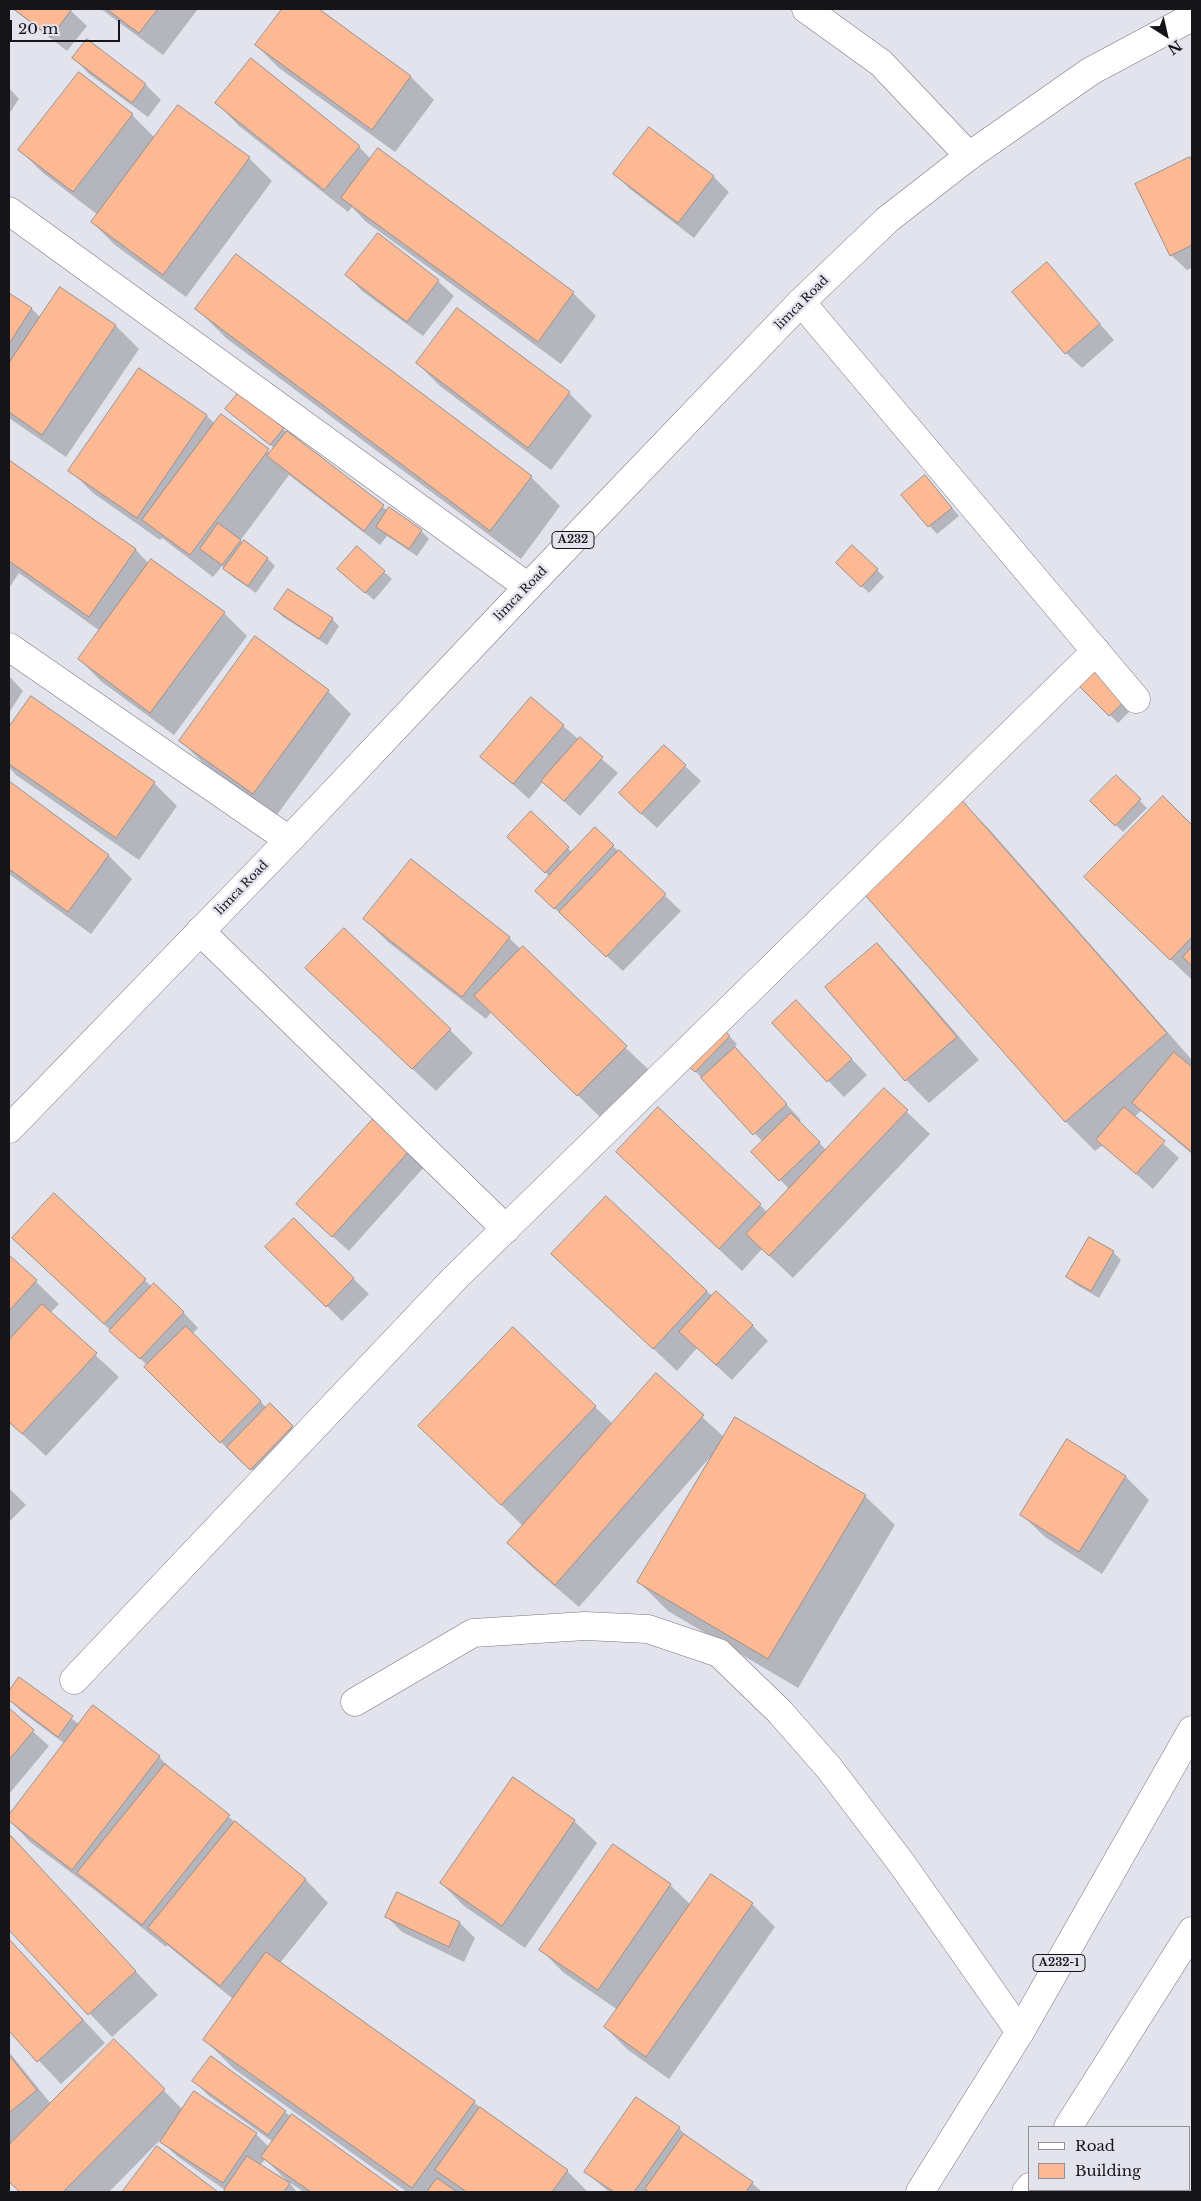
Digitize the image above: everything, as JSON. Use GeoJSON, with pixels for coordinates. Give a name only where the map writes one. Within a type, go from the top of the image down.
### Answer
{"type":"FeatureCollection","features":[{"type":"Feature","properties":{"kind":"main road"},"geometry":{"type":"LineString","coordinates":[[806,9],[881,63],[969,156]]}},
{"type":"Feature","properties":{"kind":"main road","name":"limca Road"},"geometry":{"type":"LineString","coordinates":[[12,1121],[289,840],[801,302],[888,219],[969,156],[1091,71],[1192,18]]}},
{"type":"Feature","properties":{"kind":"main road"},"geometry":{"type":"LineString","coordinates":[[9,211],[528,587]]}},
{"type":"Feature","properties":{"kind":"main road"},"geometry":{"type":"LineString","coordinates":[[801,302],[1136,699]]}},
{"type":"Feature","properties":{"kind":"main road"},"geometry":{"type":"LineString","coordinates":[[9,647],[289,840]]}},
{"type":"Feature","properties":{"kind":"main road"},"geometry":{"type":"LineString","coordinates":[[74,1680],[454,1279],[1096,651]]}},
{"type":"Feature","properties":{"kind":"main road"},"geometry":{"type":"LineString","coordinates":[[200,931],[506,1229]]}},
{"type":"Feature","properties":{"kind":"main road"},"geometry":{"type":"LineString","coordinates":[[355,1702],[473,1633],[586,1626],[648,1629],[719,1654],[780,1712],[829,1768],[902,1864],[1020,2032]]}},
{"type":"Feature","properties":{"kind":"main road","name":"A232-1"},"geometry":{"type":"LineString","coordinates":[[920,2192],[1020,2032],[1192,1730]]}},
{"type":"Feature","properties":{"kind":"main road"},"geometry":{"type":"LineString","coordinates":[[1069,2126],[1192,1931]]}},
{"type":"Feature","properties":{"kind":"building"},"geometry":{"type":"Polygon","coordinates":[[[14,9],[72,9],[51,37],[14,9]]]}},
{"type":"Feature","properties":{"kind":"building"},"geometry":{"type":"Polygon","coordinates":[[[107,9],[158,9],[139,33],[107,9]]]}},
{"type":"Feature","properties":{"kind":"building"},"geometry":{"type":"Polygon","coordinates":[[[282,9],[319,9],[411,76],[372,130],[255,45],[282,9]]]}},
{"type":"Feature","properties":{"kind":"building"},"geometry":{"type":"Polygon","coordinates":[[[87,39],[146,84],[132,103],[72,58],[87,39]]]}},
{"type":"Feature","properties":{"kind":"building"},"geometry":{"type":"Polygon","coordinates":[[[251,58],[360,146],[324,190],[215,103],[251,58]]]}},
{"type":"Feature","properties":{"kind":"building"},"geometry":{"type":"Polygon","coordinates":[[[79,72],[133,114],[73,192],[18,150],[79,72]]]}},
{"type":"Feature","properties":{"kind":"building"},"geometry":{"type":"Polygon","coordinates":[[[178,105],[250,157],[163,275],[91,222],[178,105]]]}},
{"type":"Feature","properties":{"kind":"building"},"geometry":{"type":"Polygon","coordinates":[[[649,127],[714,176],[678,223],[613,174],[649,127]]]}},
{"type":"Feature","properties":{"kind":"building"},"geometry":{"type":"Polygon","coordinates":[[[378,148],[574,292],[538,342],[341,198],[378,148]]]}},
{"type":"Feature","properties":{"kind":"building"},"geometry":{"type":"Polygon","coordinates":[[[1190,157],[1192,162],[1192,245],[1170,256],[1135,184],[1190,157]]]}},
{"type":"Feature","properties":{"kind":"building"},"geometry":{"type":"Polygon","coordinates":[[[378,233],[439,280],[407,322],[345,275],[378,233]]]}},
{"type":"Feature","properties":{"kind":"building"},"geometry":{"type":"Polygon","coordinates":[[[236,254],[532,476],[490,531],[195,309],[236,254]]]}},
{"type":"Feature","properties":{"kind":"building"},"geometry":{"type":"Polygon","coordinates":[[[1047,262],[1100,324],[1065,354],[1012,292],[1047,262]]]}},
{"type":"Feature","properties":{"kind":"building"},"geometry":{"type":"Polygon","coordinates":[[[60,287],[116,325],[42,435],[9,412],[9,363],[60,287]]]}},
{"type":"Feature","properties":{"kind":"building"},"geometry":{"type":"Polygon","coordinates":[[[9,293],[32,308],[9,344],[9,293]]]}},
{"type":"Feature","properties":{"kind":"building"},"geometry":{"type":"Polygon","coordinates":[[[457,308],[570,392],[528,448],[416,363],[457,308]]]}},
{"type":"Feature","properties":{"kind":"building"},"geometry":{"type":"Polygon","coordinates":[[[139,368],[207,415],[137,518],[68,471],[139,368]]]}},
{"type":"Feature","properties":{"kind":"building"},"geometry":{"type":"Polygon","coordinates":[[[239,392],[284,428],[270,445],[225,409],[239,392]]]}},
{"type":"Feature","properties":{"kind":"building"},"geometry":{"type":"Polygon","coordinates":[[[221,414],[269,449],[190,555],[142,520],[221,414]]]}},
{"type":"Feature","properties":{"kind":"building"},"geometry":{"type":"Polygon","coordinates":[[[287,431],[384,505],[364,531],[267,456],[287,431]]]}},
{"type":"Feature","properties":{"kind":"building"},"geometry":{"type":"Polygon","coordinates":[[[9,460],[136,549],[89,617],[9,561],[9,460]]]}},
{"type":"Feature","properties":{"kind":"building"},"geometry":{"type":"Polygon","coordinates":[[[925,475],[952,508],[928,527],[901,495],[925,475]]]}},
{"type":"Feature","properties":{"kind":"building"},"geometry":{"type":"Polygon","coordinates":[[[389,507],[422,530],[409,549],[376,527],[389,507]]]}},
{"type":"Feature","properties":{"kind":"building"},"geometry":{"type":"Polygon","coordinates":[[[218,523],[241,540],[222,565],[200,549],[218,523]]]}},
{"type":"Feature","properties":{"kind":"building"},"geometry":{"type":"Polygon","coordinates":[[[244,540],[268,558],[248,586],[223,569],[244,540]]]}},
{"type":"Feature","properties":{"kind":"building"},"geometry":{"type":"Polygon","coordinates":[[[852,545],[878,569],[861,587],[836,563],[852,545]]]}},
{"type":"Feature","properties":{"kind":"building"},"geometry":{"type":"Polygon","coordinates":[[[357,546],[385,571],[365,593],[337,569],[357,546]]]}},
{"type":"Feature","properties":{"kind":"building"},"geometry":{"type":"Polygon","coordinates":[[[151,559],[225,612],[150,713],[78,659],[151,559]]]}},
{"type":"Feature","properties":{"kind":"building"},"geometry":{"type":"Polygon","coordinates":[[[288,589],[333,618],[319,639],[274,609],[288,589]]]}},
{"type":"Feature","properties":{"kind":"building"},"geometry":{"type":"Polygon","coordinates":[[[255,636],[329,690],[253,794],[179,741],[255,636]]]}},
{"type":"Feature","properties":{"kind":"building"},"geometry":{"type":"Polygon","coordinates":[[[1092,659],[1129,697],[1109,716],[1072,679],[1092,659]]]}},
{"type":"Feature","properties":{"kind":"building"},"geometry":{"type":"Polygon","coordinates":[[[31,696],[155,782],[116,838],[9,764],[9,727],[31,696]]]}},
{"type":"Feature","properties":{"kind":"building"},"geometry":{"type":"Polygon","coordinates":[[[531,697],[564,725],[513,784],[480,757],[531,697]]]}},
{"type":"Feature","properties":{"kind":"building"},"geometry":{"type":"Polygon","coordinates":[[[580,737],[603,757],[564,801],[541,781],[580,737]]]}},
{"type":"Feature","properties":{"kind":"building"},"geometry":{"type":"Polygon","coordinates":[[[664,745],[686,765],[641,814],[619,793],[664,745]]]}},
{"type":"Feature","properties":{"kind":"building"},"geometry":{"type":"Polygon","coordinates":[[[1116,775],[1141,799],[1115,826],[1090,801],[1116,775]]]}},
{"type":"Feature","properties":{"kind":"building"},"geometry":{"type":"Polygon","coordinates":[[[9,781],[109,855],[68,912],[9,869],[9,781]]]}},
{"type":"Feature","properties":{"kind":"building"},"geometry":{"type":"Polygon","coordinates":[[[1163,796],[1192,825],[1192,937],[1170,960],[1084,877],[1163,796]]]}},
{"type":"Feature","properties":{"kind":"building"},"geometry":{"type":"Polygon","coordinates":[[[960,798],[1167,1033],[1065,1122],[858,887],[960,798]]]}},
{"type":"Feature","properties":{"kind":"building"},"geometry":{"type":"Polygon","coordinates":[[[531,811],[569,847],[545,873],[507,837],[531,811]]]}},
{"type":"Feature","properties":{"kind":"building"},"geometry":{"type":"Polygon","coordinates":[[[595,827],[614,845],[554,909],[535,891],[595,827]]]}},
{"type":"Feature","properties":{"kind":"building"},"geometry":{"type":"Polygon","coordinates":[[[619,850],[666,894],[606,957],[559,912],[619,850]]]}},
{"type":"Feature","properties":{"kind":"building"},"geometry":{"type":"Polygon","coordinates":[[[411,859],[510,937],[462,997],[363,919],[411,859]]]}},
{"type":"Feature","properties":{"kind":"building"},"geometry":{"type":"Polygon","coordinates":[[[344,928],[451,1029],[412,1069],[305,968],[344,928]]]}},
{"type":"Feature","properties":{"kind":"building"},"geometry":{"type":"Polygon","coordinates":[[[877,943],[957,1037],[905,1081],[825,987],[877,943]]]}},
{"type":"Feature","properties":{"kind":"building"},"geometry":{"type":"Polygon","coordinates":[[[523,946],[627,1046],[577,1096],[474,996],[523,946]]]}},
{"type":"Feature","properties":{"kind":"building"},"geometry":{"type":"Polygon","coordinates":[[[1192,947],[1192,966],[1183,957],[1192,947]]]}},
{"type":"Feature","properties":{"kind":"building"},"geometry":{"type":"Polygon","coordinates":[[[796,1000],[852,1059],[827,1082],[772,1023],[796,1000]]]}},
{"type":"Feature","properties":{"kind":"building"},"geometry":{"type":"Polygon","coordinates":[[[720,1026],[730,1036],[695,1072],[684,1062],[720,1026]]]}},
{"type":"Feature","properties":{"kind":"building"},"geometry":{"type":"Polygon","coordinates":[[[735,1047],[787,1104],[753,1135],[701,1078],[735,1047]]]}},
{"type":"Feature","properties":{"kind":"building"},"geometry":{"type":"Polygon","coordinates":[[[1174,1052],[1192,1067],[1192,1152],[1132,1103],[1174,1052]]]}},
{"type":"Feature","properties":{"kind":"building"},"geometry":{"type":"Polygon","coordinates":[[[884,1088],[908,1110],[769,1256],[746,1234],[884,1088]]]}},
{"type":"Feature","properties":{"kind":"building"},"geometry":{"type":"Polygon","coordinates":[[[658,1107],[761,1204],[719,1249],[616,1152],[658,1107]]]}},
{"type":"Feature","properties":{"kind":"building"},"geometry":{"type":"Polygon","coordinates":[[[1124,1107],[1165,1141],[1136,1174],[1096,1140],[1124,1107]]]}},
{"type":"Feature","properties":{"kind":"building"},"geometry":{"type":"Polygon","coordinates":[[[791,1113],[820,1142],[779,1181],[751,1152],[791,1113]]]}},
{"type":"Feature","properties":{"kind":"building"},"geometry":{"type":"Polygon","coordinates":[[[374,1118],[410,1150],[332,1237],[296,1204],[374,1118]]]}},
{"type":"Feature","properties":{"kind":"building"},"geometry":{"type":"Polygon","coordinates":[[[54,1193],[146,1279],[104,1324],[12,1238],[54,1193]]]}},
{"type":"Feature","properties":{"kind":"building"},"geometry":{"type":"Polygon","coordinates":[[[606,1196],[707,1291],[653,1349],[551,1254],[606,1196]]]}},
{"type":"Feature","properties":{"kind":"building"},"geometry":{"type":"Polygon","coordinates":[[[294,1218],[354,1278],[326,1307],[265,1247],[294,1218]]]}},
{"type":"Feature","properties":{"kind":"building"},"geometry":{"type":"Polygon","coordinates":[[[1089,1237],[1114,1251],[1091,1291],[1066,1277],[1089,1237]]]}},
{"type":"Feature","properties":{"kind":"building"},"geometry":{"type":"Polygon","coordinates":[[[9,1255],[37,1280],[9,1311],[9,1255]]]}},
{"type":"Feature","properties":{"kind":"building"},"geometry":{"type":"Polygon","coordinates":[[[154,1283],[184,1312],[140,1359],[109,1331],[154,1283]]]}},
{"type":"Feature","properties":{"kind":"building"},"geometry":{"type":"Polygon","coordinates":[[[716,1291],[753,1325],[716,1365],[679,1332],[716,1291]]]}},
{"type":"Feature","properties":{"kind":"building"},"geometry":{"type":"Polygon","coordinates":[[[42,1304],[97,1353],[22,1434],[9,1422],[9,1340],[42,1304]]]}},
{"type":"Feature","properties":{"kind":"building"},"geometry":{"type":"Polygon","coordinates":[[[186,1326],[261,1401],[220,1443],[144,1367],[186,1326]]]}},
{"type":"Feature","properties":{"kind":"building"},"geometry":{"type":"Polygon","coordinates":[[[513,1327],[596,1406],[501,1505],[418,1426],[513,1327]]]}},
{"type":"Feature","properties":{"kind":"building"},"geometry":{"type":"Polygon","coordinates":[[[656,1373],[704,1415],[555,1585],[507,1543],[656,1373]]]}},
{"type":"Feature","properties":{"kind":"building"},"geometry":{"type":"Polygon","coordinates":[[[270,1403],[293,1426],[250,1470],[227,1447],[270,1403]]]}},
{"type":"Feature","properties":{"kind":"building"},"geometry":{"type":"Polygon","coordinates":[[[735,1417],[866,1495],[768,1659],[637,1582],[735,1417]]]}},
{"type":"Feature","properties":{"kind":"building"},"geometry":{"type":"Polygon","coordinates":[[[1067,1439],[1126,1476],[1079,1552],[1020,1515],[1067,1439]]]}},
{"type":"Feature","properties":{"kind":"building"},"geometry":{"type":"Polygon","coordinates":[[[19,1677],[73,1716],[58,1737],[9,1700],[9,1691],[19,1677]]]}},
{"type":"Feature","properties":{"kind":"building"},"geometry":{"type":"Polygon","coordinates":[[[93,1705],[160,1756],[72,1870],[9,1821],[9,1815],[93,1705]]]}},
{"type":"Feature","properties":{"kind":"building"},"geometry":{"type":"Polygon","coordinates":[[[9,1708],[34,1730],[9,1760],[9,1708]]]}},
{"type":"Feature","properties":{"kind":"building"},"geometry":{"type":"Polygon","coordinates":[[[165,1764],[230,1815],[142,1925],[77,1873],[165,1764]]]}},
{"type":"Feature","properties":{"kind":"building"},"geometry":{"type":"Polygon","coordinates":[[[513,1777],[575,1820],[502,1926],[440,1883],[513,1777]]]}},
{"type":"Feature","properties":{"kind":"building"},"geometry":{"type":"Polygon","coordinates":[[[235,1821],[306,1879],[220,1986],[148,1928],[235,1821]]]}},
{"type":"Feature","properties":{"kind":"building"},"geometry":{"type":"Polygon","coordinates":[[[11,1836],[136,1971],[88,2015],[9,1930],[9,1839],[11,1836]]]}},
{"type":"Feature","properties":{"kind":"building"},"geometry":{"type":"Polygon","coordinates":[[[613,1844],[671,1884],[598,1990],[539,1950],[613,1844]]]}},
{"type":"Feature","properties":{"kind":"building"},"geometry":{"type":"Polygon","coordinates":[[[711,1874],[753,1903],[646,2057],[604,2027],[711,1874]]]}},
{"type":"Feature","properties":{"kind":"building"},"geometry":{"type":"Polygon","coordinates":[[[397,1892],[460,1922],[449,1947],[385,1917],[397,1892]]]}},
{"type":"Feature","properties":{"kind":"building"},"geometry":{"type":"Polygon","coordinates":[[[9,1939],[83,2020],[37,2062],[9,2031],[9,1939]]]}},
{"type":"Feature","properties":{"kind":"building"},"geometry":{"type":"Polygon","coordinates":[[[266,1952],[475,2101],[412,2188],[203,2040],[266,1952]]]}},
{"type":"Feature","properties":{"kind":"building"},"geometry":{"type":"Polygon","coordinates":[[[114,2039],[165,2089],[63,2192],[20,2192],[9,2182],[9,2145],[114,2039]]]}},
{"type":"Feature","properties":{"kind":"building"},"geometry":{"type":"Polygon","coordinates":[[[9,2055],[37,2090],[9,2113],[9,2055]]]}},
{"type":"Feature","properties":{"kind":"building"},"geometry":{"type":"Polygon","coordinates":[[[211,2056],[286,2111],[268,2135],[192,2081],[211,2056]]]}},
{"type":"Feature","properties":{"kind":"building"},"geometry":{"type":"Polygon","coordinates":[[[194,2091],[257,2133],[223,2183],[160,2142],[194,2091]]]}},
{"type":"Feature","properties":{"kind":"building"},"geometry":{"type":"Polygon","coordinates":[[[636,2097],[680,2127],[634,2192],[614,2192],[584,2172],[636,2097]]]}},
{"type":"Feature","properties":{"kind":"building"},"geometry":{"type":"Polygon","coordinates":[[[480,2107],[568,2170],[552,2192],[467,2192],[435,2170],[480,2107]]]}},
{"type":"Feature","properties":{"kind":"building"},"geometry":{"type":"Polygon","coordinates":[[[292,2114],[400,2192],[311,2192],[261,2157],[292,2114]]]}},
{"type":"Feature","properties":{"kind":"building"},"geometry":{"type":"Polygon","coordinates":[[[684,2134],[753,2182],[746,2192],[649,2192],[645,2189],[684,2134]]]}},
{"type":"Feature","properties":{"kind":"building"},"geometry":{"type":"Polygon","coordinates":[[[157,2146],[218,2192],[122,2192],[157,2146]]]}},
{"type":"Feature","properties":{"kind":"building"},"geometry":{"type":"Polygon","coordinates":[[[247,2156],[290,2183],[284,2192],[227,2192],[224,2190],[247,2156]]]}},
{"type":"Feature","properties":{"kind":"building"},"geometry":{"type":"Polygon","coordinates":[[[437,2178],[457,2192],[427,2192],[437,2178]]]}}]}
